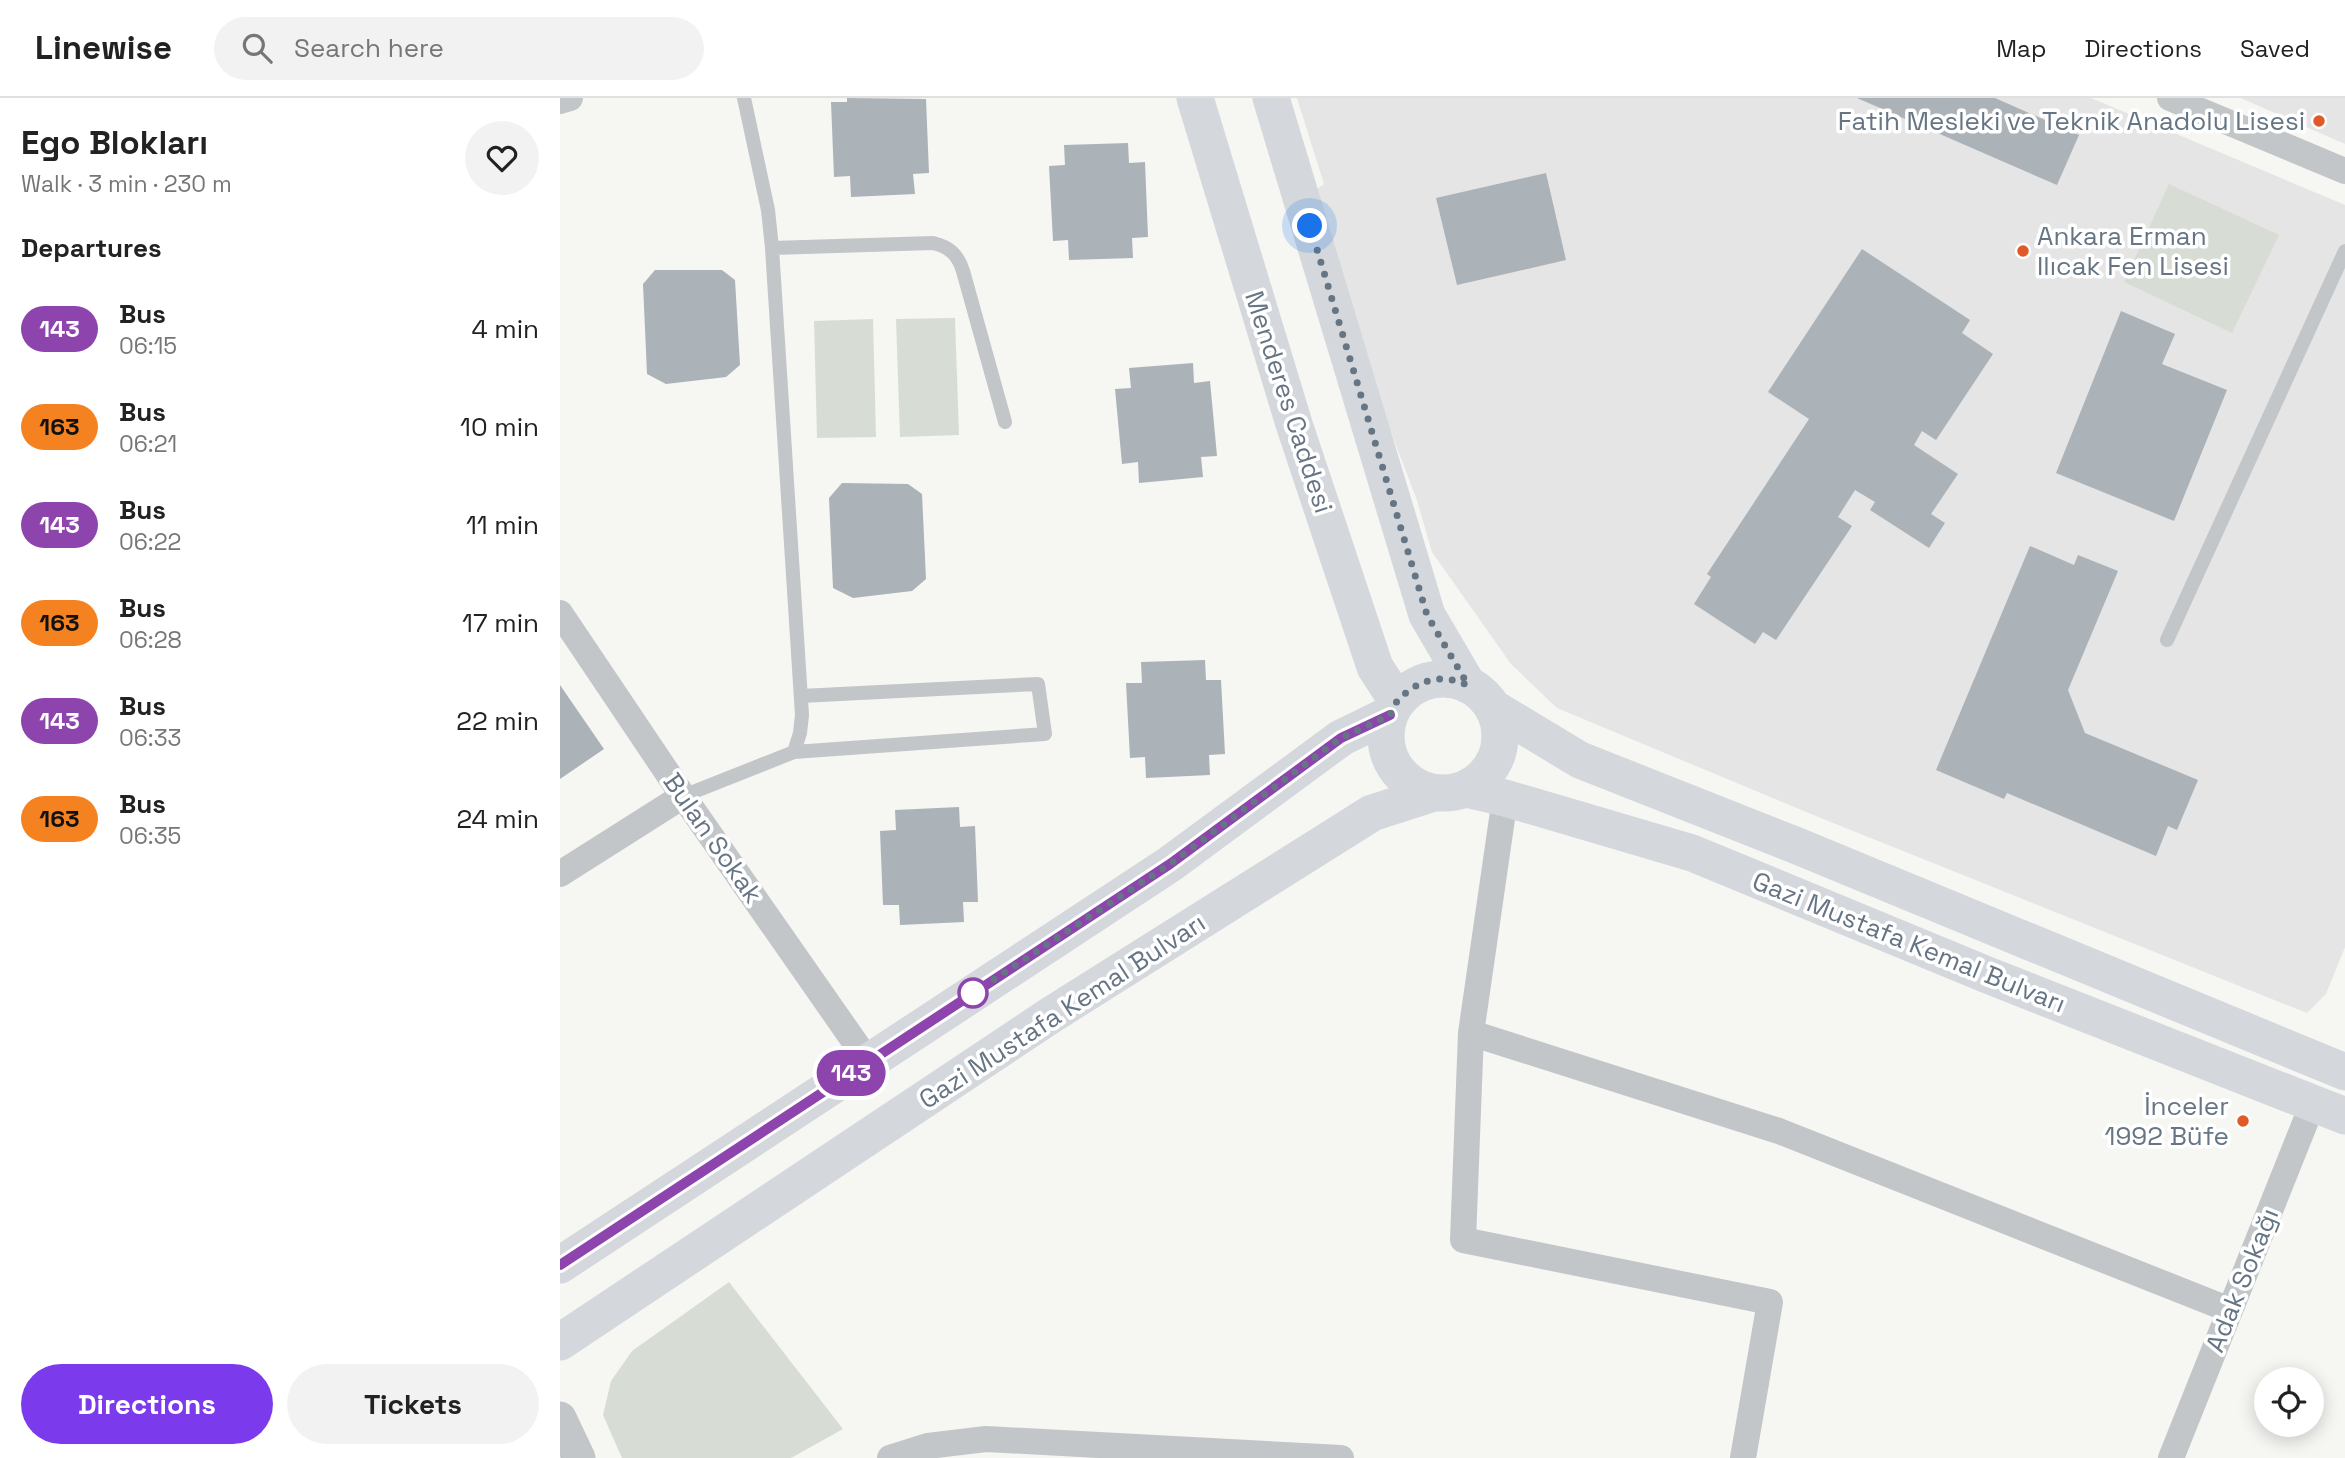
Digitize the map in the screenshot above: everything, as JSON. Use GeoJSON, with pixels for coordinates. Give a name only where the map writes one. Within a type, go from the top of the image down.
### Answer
{"type":"FeatureCollection","features":[{"type":"Feature","properties":{"kind":"main road","name":"Menderes Caddesi"},"geometry":{"type":"LineString","coordinates":[[1195,98],[1315,488],[1376,667],[1394,708]]}},
{"type":"Feature","properties":{"kind":"main road"},"geometry":{"type":"LineString","coordinates":[[1270,98],[1427,615],[1480,696],[1499,731],[1497,755],[1480,780],[1450,791],[1418,788],[1403,777],[1392,763],[1386,746],[1386,730],[1394,708],[1409,690],[1423,682],[1446,680],[1480,696]]}},
{"type":"Feature","properties":{"kind":"main road","name":"Gazi Mustafa Kemal Bulvarı"},"geometry":{"type":"LineString","coordinates":[[1480,696],[1580,760],[2342,1064]]}},
{"type":"Feature","properties":{"kind":"main road"},"geometry":{"type":"LineString","coordinates":[[560,1265],[1170,864],[1341,738],[1394,708]]}},
{"type":"Feature","properties":{"kind":"main road","name":"Gazi Mustafa Kemal Bulvarı"},"geometry":{"type":"LineString","coordinates":[[560,1342],[1086,993],[1373,813],[1450,791],[1506,798],[1692,853],[1997,979],[2329,1110]]}},
{"type":"Feature","properties":{"kind":"street"},"geometry":{"type":"LineString","coordinates":[[560,101],[570,98]]}},
{"type":"Feature","properties":{"kind":"street"},"geometry":{"type":"LineString","coordinates":[[2170,98],[2345,171]]}},
{"type":"Feature","properties":{"kind":"street","name":"Bulan Sokak"},"geometry":{"type":"LineString","coordinates":[[560,613],[683,796],[868,1061]]}},
{"type":"Feature","properties":{"kind":"street"},"geometry":{"type":"LineString","coordinates":[[560,874],[683,796]]}},
{"type":"Feature","properties":{"kind":"street"},"geometry":{"type":"LineString","coordinates":[[1506,798],[1471,1033],[1463,1240],[1770,1302],[1743,1458]]}},
{"type":"Feature","properties":{"kind":"street"},"geometry":{"type":"LineString","coordinates":[[1471,1033],[1779,1131],[2230,1310]]}},
{"type":"Feature","properties":{"kind":"street","name":"Adak Sokağı"},"geometry":{"type":"LineString","coordinates":[[2171,1458],[2230,1310],[2329,1110]]}},
{"type":"Feature","properties":{"kind":"street"},"geometry":{"type":"LineString","coordinates":[[560,1418],[579,1458]]}},
{"type":"Feature","properties":{"kind":"street"},"geometry":{"type":"LineString","coordinates":[[890,1458],[928,1446],[986,1439],[1142,1453],[1341,1458]]}},
{"type":"Feature","properties":{"kind":"lane"},"geometry":{"type":"LineString","coordinates":[[744,98],[768,210],[772,248],[803,715],[794,752]]}},
{"type":"Feature","properties":{"kind":"lane"},"geometry":{"type":"LineString","coordinates":[[772,248],[933,243],[952,250],[963,271],[1005,422]]}},
{"type":"Feature","properties":{"kind":"lane"},"geometry":{"type":"LineString","coordinates":[[2167,640],[2345,251]]}},
{"type":"Feature","properties":{"kind":"lane"},"geometry":{"type":"LineString","coordinates":[[683,796],[794,752],[1045,734],[1038,684],[801,696]]}},
{"type":"Feature","properties":{"kind":"shaded area"},"geometry":{"type":"Polygon","coordinates":[[[1297,98],[2091,98],[2345,205],[2345,947],[2326,994],[2307,1013],[1811,814],[1557,708],[1511,664],[1432,552],[1417,500],[1302,200],[1324,184],[1297,98]]]}},
{"type":"Feature","properties":{"kind":"shaded area","name":"Fatih Mesleki ve Teknik Anadolu Lisesi"},"geometry":{"type":"Polygon","coordinates":[[[2241,98],[2345,98],[2345,144],[2241,98]]]}},
{"type":"Feature","properties":{"kind":"shaded area"},"geometry":{"type":"Polygon","coordinates":[[[2169,184],[2279,235],[2232,333],[2124,282],[2169,184]]]}},
{"type":"Feature","properties":{"kind":"shaded area"},"geometry":{"type":"Polygon","coordinates":[[[955,318],[959,435],[900,437],[896,319],[955,318]]]}},
{"type":"Feature","properties":{"kind":"shaded area"},"geometry":{"type":"Polygon","coordinates":[[[873,319],[876,437],[817,438],[814,321],[873,319]]]}},
{"type":"Feature","properties":{"kind":"shaded area"},"geometry":{"type":"Polygon","coordinates":[[[729,1282],[843,1429],[791,1458],[622,1458],[603,1415],[611,1381],[632,1351],[729,1282]]]}},
{"type":"Feature","properties":{"kind":"building"},"geometry":{"type":"Polygon","coordinates":[[[847,98],[926,99],[929,173],[913,174],[915,194],[851,197],[850,176],[834,177],[831,102],[847,102],[847,98]]]}},
{"type":"Feature","properties":{"kind":"building"},"geometry":{"type":"Polygon","coordinates":[[[1857,98],[1995,98],[2079,135],[2057,185],[1857,98]]]}},
{"type":"Feature","properties":{"kind":"building"},"geometry":{"type":"Polygon","coordinates":[[[1128,143],[1129,163],[1145,162],[1148,237],[1132,238],[1133,258],[1069,260],[1068,240],[1053,241],[1049,166],[1065,165],[1064,145],[1128,143]]]}},
{"type":"Feature","properties":{"kind":"building"},"geometry":{"type":"Polygon","coordinates":[[[1546,173],[1566,260],[1457,285],[1436,198],[1546,173]]]}},
{"type":"Feature","properties":{"kind":"building"},"geometry":{"type":"Polygon","coordinates":[[[1862,249],[1970,320],[1962,333],[1993,354],[1936,440],[1922,431],[1914,445],[1958,474],[1931,514],[1945,523],[1929,548],[1870,510],[1875,502],[1855,490],[1838,517],[1852,526],[1776,640],[1763,632],[1755,644],[1694,604],[1711,577],[1707,574],[1809,419],[1768,392],[1862,249]]]}},
{"type":"Feature","properties":{"kind":"building"},"geometry":{"type":"Polygon","coordinates":[[[655,270],[722,270],[735,280],[740,365],[726,377],[666,384],[647,374],[643,284],[655,270]]]}},
{"type":"Feature","properties":{"kind":"building"},"geometry":{"type":"Polygon","coordinates":[[[2121,311],[2175,334],[2162,364],[2227,390],[2174,521],[2056,473],[2121,311]]]}},
{"type":"Feature","properties":{"kind":"building"},"geometry":{"type":"Polygon","coordinates":[[[1193,363],[1194,383],[1210,381],[1217,456],[1201,457],[1203,477],[1139,483],[1138,462],[1122,464],[1115,389],[1131,388],[1129,368],[1193,363]]]}},
{"type":"Feature","properties":{"kind":"building"},"geometry":{"type":"Polygon","coordinates":[[[842,483],[908,484],[922,494],[926,579],[912,591],[853,598],[833,588],[829,498],[842,483]]]}},
{"type":"Feature","properties":{"kind":"building"},"geometry":{"type":"Polygon","coordinates":[[[2030,546],[2074,565],[2078,555],[2118,571],[2068,690],[2085,733],[2198,780],[2177,830],[2168,826],[2156,856],[2007,793],[2004,799],[1936,770],[2030,546]]]}},
{"type":"Feature","properties":{"kind":"building"},"geometry":{"type":"Polygon","coordinates":[[[1205,660],[1206,680],[1221,680],[1225,754],[1209,755],[1210,775],[1146,778],[1145,757],[1130,758],[1126,683],[1142,683],[1141,662],[1205,660]]]}},
{"type":"Feature","properties":{"kind":"building"},"geometry":{"type":"Polygon","coordinates":[[[560,685],[604,749],[560,779],[560,685]]]}},
{"type":"Feature","properties":{"kind":"building"},"geometry":{"type":"Polygon","coordinates":[[[959,807],[960,827],[975,826],[978,902],[963,902],[964,922],[900,925],[899,905],[883,905],[880,831],[896,830],[895,810],[959,807]]]}},
{"type":"Feature","properties":{"kind":"bus line","name":"143"},"geometry":{"type":"LineString","coordinates":[[560,1265],[1170,864],[1341,738],[1390,715]]}},
{"type":"Feature","properties":{"kind":"place","name":"Fatih Mesleki ve Teknik Anadolu Lisesi"},"geometry":{"type":"Point","coordinates":[2319,121]}},
{"type":"Feature","properties":{"kind":"place","name":"Ankara Erman Ilıcak Fen Lisesi"},"geometry":{"type":"Point","coordinates":[2023,251]}},
{"type":"Feature","properties":{"kind":"place","name":"İnceler 1992 Büfe"},"geometry":{"type":"Point","coordinates":[2243,1121]}},
{"type":"Feature","properties":{"kind":"route"},"geometry":{"type":"LineString","coordinates":[[973,993],[1170,864],[1341,738],[1390,715],[1397,701],[1409,690],[1423,682],[1438,679],[1454,680],[1468,685],[1427,615],[1310,226]]}}]}
